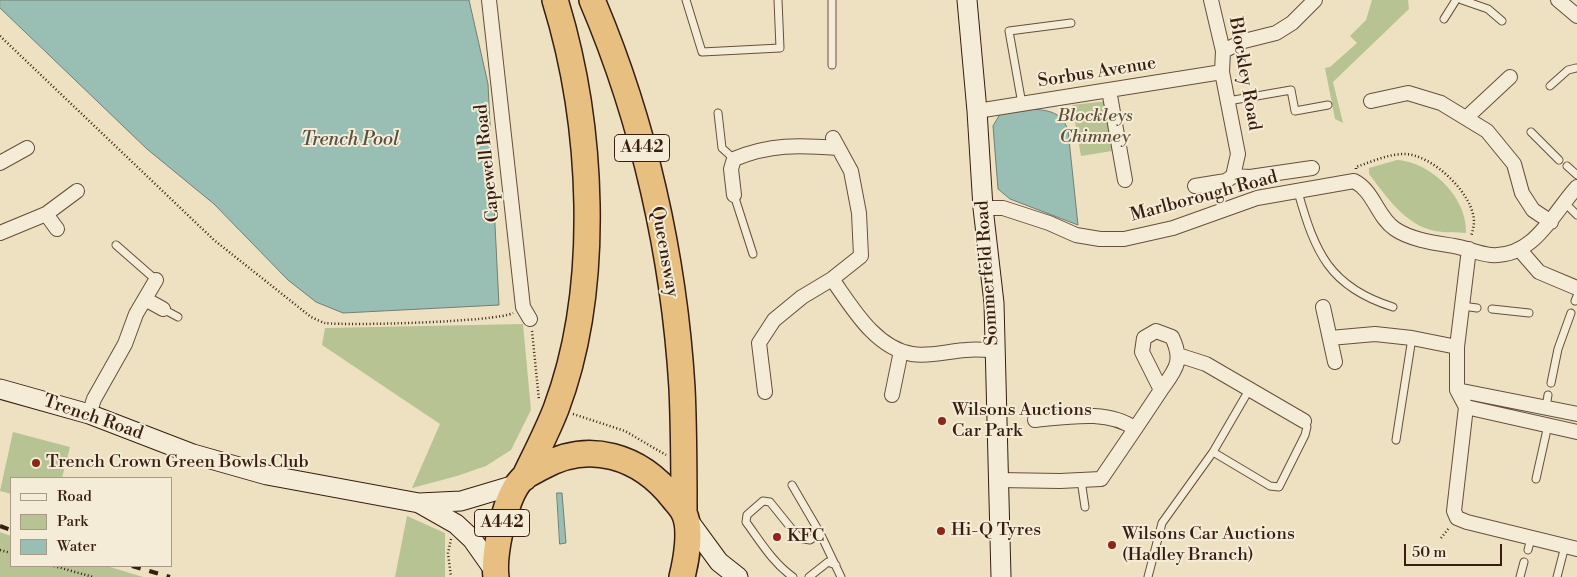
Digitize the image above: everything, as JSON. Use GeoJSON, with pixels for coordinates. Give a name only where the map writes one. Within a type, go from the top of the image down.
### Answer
{"type":"FeatureCollection","features":[{"type":"Feature","properties":{"kind":"highway","name":"A442"},"geometry":{"type":"LineString","coordinates":[[496,576],[497,546],[502,524],[556,408],[564,382],[578,324],[586,266],[587,200],[581,119],[562,24],[555,0]]}},
{"type":"Feature","properties":{"kind":"highway","name":"Queensway"},"geometry":{"type":"LineString","coordinates":[[592,0],[633,115],[655,194],[673,301],[682,388],[685,514]]}},
{"type":"Feature","properties":{"kind":"highway"},"geometry":{"type":"LineString","coordinates":[[521,481],[568,455],[591,452],[615,458],[646,471],[662,484],[685,514]]}},
{"type":"Feature","properties":{"kind":"highway","name":"A442"},"geometry":{"type":"LineString","coordinates":[[682,577],[687,557],[685,514]]}},
{"type":"Feature","properties":{"kind":"street","name":"Capewell Road"},"geometry":{"type":"LineString","coordinates":[[489,0],[523,307],[530,319]]}},
{"type":"Feature","properties":{"kind":"street","name":"Sommerfeld Road"},"geometry":{"type":"LineString","coordinates":[[967,0],[983,208],[994,303],[993,350],[1002,577]]}},
{"type":"Feature","properties":{"kind":"street","name":"Blockley Road"},"geometry":{"type":"LineString","coordinates":[[1211,0],[1223,51],[1222,72],[1238,154],[1233,176]]}},
{"type":"Feature","properties":{"kind":"street"},"geometry":{"type":"LineString","coordinates":[[1223,51],[1244,41],[1276,33],[1292,23],[1315,0]]}},
{"type":"Feature","properties":{"kind":"street"},"geometry":{"type":"LineString","coordinates":[[1558,0],[1577,16]]}},
{"type":"Feature","properties":{"kind":"street","name":"Sorbus Avenue"},"geometry":{"type":"LineString","coordinates":[[977,111],[1222,72]]}},
{"type":"Feature","properties":{"kind":"street"},"geometry":{"type":"LineString","coordinates":[[1466,118],[1510,77]]}},
{"type":"Feature","properties":{"kind":"street"},"geometry":{"type":"LineString","coordinates":[[1109,90],[1125,180]]}},
{"type":"Feature","properties":{"kind":"street"},"geometry":{"type":"LineString","coordinates":[[1370,101],[1408,92],[1441,103],[1487,131],[1514,164],[1522,193],[1533,210],[1551,222]]}},
{"type":"Feature","properties":{"kind":"street"},"geometry":{"type":"LineString","coordinates":[[734,195],[730,169],[734,159],[757,150],[836,143],[851,171],[859,213],[861,256],[832,280],[802,297],[774,320],[759,343],[765,392]]}},
{"type":"Feature","properties":{"kind":"street"},"geometry":{"type":"LineString","coordinates":[[0,163],[27,148]]}},
{"type":"Feature","properties":{"kind":"street"},"geometry":{"type":"LineString","coordinates":[[1195,186],[1226,181],[1233,176],[1250,177],[1312,168]]}},
{"type":"Feature","properties":{"kind":"street"},"geometry":{"type":"LineString","coordinates":[[1354,181],[1362,185],[1385,219],[1396,230],[1416,237],[1490,255],[1506,254],[1532,241],[1551,222],[1577,187]]}},
{"type":"Feature","properties":{"kind":"street","name":"Marlborough Road"},"geometry":{"type":"LineString","coordinates":[[983,208],[1003,208],[1049,223],[1076,235],[1100,239],[1124,238],[1173,228],[1257,198],[1354,181]]}},
{"type":"Feature","properties":{"kind":"street"},"geometry":{"type":"LineString","coordinates":[[0,233],[46,214],[77,191]]}},
{"type":"Feature","properties":{"kind":"street"},"geometry":{"type":"LineString","coordinates":[[46,214],[57,229]]}},
{"type":"Feature","properties":{"kind":"street"},"geometry":{"type":"LineString","coordinates":[[1469,249],[1457,347],[1457,390],[1466,407],[1454,511],[1457,518],[1529,544],[1571,548]]}},
{"type":"Feature","properties":{"kind":"street"},"geometry":{"type":"LineString","coordinates":[[1519,249],[1539,272],[1576,295]]}},
{"type":"Feature","properties":{"kind":"street"},"geometry":{"type":"LineString","coordinates":[[89,414],[94,399],[126,344],[136,314],[156,280]]}},
{"type":"Feature","properties":{"kind":"street"},"geometry":{"type":"LineString","coordinates":[[832,280],[865,327],[901,351],[922,354],[966,350],[993,350]]}},
{"type":"Feature","properties":{"kind":"street"},"geometry":{"type":"LineString","coordinates":[[146,299],[163,309]]}},
{"type":"Feature","properties":{"kind":"street"},"geometry":{"type":"LineString","coordinates":[[1323,307],[1335,362]]}},
{"type":"Feature","properties":{"kind":"street"},"geometry":{"type":"LineString","coordinates":[[998,480],[1101,479],[1176,369],[1178,355],[1172,337],[1156,331],[1144,338],[1142,352],[1161,390]]}},
{"type":"Feature","properties":{"kind":"street"},"geometry":{"type":"LineString","coordinates":[[1330,338],[1375,334],[1412,338],[1457,347]]}},
{"type":"Feature","properties":{"kind":"street"},"geometry":{"type":"LineString","coordinates":[[892,395],[901,351]]}},
{"type":"Feature","properties":{"kind":"street"},"geometry":{"type":"LineString","coordinates":[[1178,355],[1206,364],[1304,421]]}},
{"type":"Feature","properties":{"kind":"street","name":"Trench Road"},"geometry":{"type":"LineString","coordinates":[[0,389],[89,414],[228,466],[267,476],[419,503]]}},
{"type":"Feature","properties":{"kind":"street"},"geometry":{"type":"LineString","coordinates":[[1457,390],[1547,401],[1577,414]]}},
{"type":"Feature","properties":{"kind":"street"},"geometry":{"type":"LineString","coordinates":[[1466,407],[1577,432]]}},
{"type":"Feature","properties":{"kind":"street"},"geometry":{"type":"LineString","coordinates":[[1035,420],[1101,417],[1126,422],[1135,429]]}},
{"type":"Feature","properties":{"kind":"street"},"geometry":{"type":"LineString","coordinates":[[419,503],[461,501],[521,481]]}},
{"type":"Feature","properties":{"kind":"street"},"geometry":{"type":"LineString","coordinates":[[419,503],[456,524],[472,539],[496,576]]}},
{"type":"Feature","properties":{"kind":"street"},"geometry":{"type":"LineString","coordinates":[[685,514],[719,562],[738,577]]}},
{"type":"Feature","properties":{"kind":"lane"},"geometry":{"type":"LineString","coordinates":[[686,0],[702,52],[780,48],[778,0]]}},
{"type":"Feature","properties":{"kind":"lane"},"geometry":{"type":"LineString","coordinates":[[832,0],[832,65]]}},
{"type":"Feature","properties":{"kind":"lane"},"geometry":{"type":"LineString","coordinates":[[1444,19],[1456,0]]}},
{"type":"Feature","properties":{"kind":"lane"},"geometry":{"type":"LineString","coordinates":[[1462,0],[1488,9],[1502,21]]}},
{"type":"Feature","properties":{"kind":"lane"},"geometry":{"type":"LineString","coordinates":[[1022,104],[1009,31],[1071,23]]}},
{"type":"Feature","properties":{"kind":"lane"},"geometry":{"type":"LineString","coordinates":[[1550,86],[1568,70],[1576,68]]}},
{"type":"Feature","properties":{"kind":"lane"},"geometry":{"type":"LineString","coordinates":[[1228,102],[1292,90],[1294,111],[1328,105]]}},
{"type":"Feature","properties":{"kind":"lane"},"geometry":{"type":"LineString","coordinates":[[718,113],[722,148],[734,159]]}},
{"type":"Feature","properties":{"kind":"lane"},"geometry":{"type":"LineString","coordinates":[[1531,132],[1559,160]]}},
{"type":"Feature","properties":{"kind":"lane"},"geometry":{"type":"LineString","coordinates":[[1567,166],[1577,175]]}},
{"type":"Feature","properties":{"kind":"lane"},"geometry":{"type":"LineString","coordinates":[[1298,192],[1318,252],[1332,271],[1349,286],[1371,300],[1393,307]]}},
{"type":"Feature","properties":{"kind":"lane"},"geometry":{"type":"LineString","coordinates":[[734,195],[753,254]]}},
{"type":"Feature","properties":{"kind":"lane"},"geometry":{"type":"LineString","coordinates":[[1564,202],[1577,215]]}},
{"type":"Feature","properties":{"kind":"lane"},"geometry":{"type":"LineString","coordinates":[[116,244],[156,280]]}},
{"type":"Feature","properties":{"kind":"lane"},"geometry":{"type":"LineString","coordinates":[[1462,306],[1477,308]]}},
{"type":"Feature","properties":{"kind":"lane"},"geometry":{"type":"LineString","coordinates":[[163,309],[178,317]]}},
{"type":"Feature","properties":{"kind":"lane"},"geometry":{"type":"LineString","coordinates":[[1492,309],[1529,313]]}},
{"type":"Feature","properties":{"kind":"lane"},"geometry":{"type":"LineString","coordinates":[[1551,383],[1558,349],[1570,313]]}},
{"type":"Feature","properties":{"kind":"lane"},"geometry":{"type":"LineString","coordinates":[[1396,440],[1412,338]]}},
{"type":"Feature","properties":{"kind":"lane"},"geometry":{"type":"LineString","coordinates":[[1148,577],[1162,523],[1213,452],[1249,390]]}},
{"type":"Feature","properties":{"kind":"lane"},"geometry":{"type":"LineString","coordinates":[[1213,452],[1270,486],[1279,487],[1305,435],[1306,427],[1304,421]]}},
{"type":"Feature","properties":{"kind":"lane"},"geometry":{"type":"LineString","coordinates":[[1536,479],[1548,425]]}},
{"type":"Feature","properties":{"kind":"lane"},"geometry":{"type":"LineString","coordinates":[[1082,480],[1085,507]]}},
{"type":"Feature","properties":{"kind":"lane"},"geometry":{"type":"LineString","coordinates":[[792,485],[820,533],[841,577]]}},
{"type":"Feature","properties":{"kind":"lane"},"geometry":{"type":"LineString","coordinates":[[793,577],[784,571],[746,522],[747,515],[763,501],[770,502],[799,538],[810,540],[820,533]]}},
{"type":"Feature","properties":{"kind":"lane"},"geometry":{"type":"LineString","coordinates":[[1557,577],[1571,548]]}},
{"type":"Feature","properties":{"kind":"lane"},"geometry":{"type":"LineString","coordinates":[[809,577],[828,562],[836,565]]}},
{"type":"Feature","properties":{"kind":"lane"},"geometry":{"type":"LineString","coordinates":[[1520,577],[1524,562]]}},
{"type":"Feature","properties":{"kind":"path"},"geometry":{"type":"LineString","coordinates":[[0,36],[214,240],[311,317],[324,322],[353,323],[507,316]]}},
{"type":"Feature","properties":{"kind":"path"},"geometry":{"type":"LineString","coordinates":[[1354,181],[1356,167],[1404,154],[1418,156],[1446,173],[1462,191],[1474,220],[1469,249]]}},
{"type":"Feature","properties":{"kind":"path"},"geometry":{"type":"LineString","coordinates":[[530,319],[539,400]]}},
{"type":"Feature","properties":{"kind":"path"},"geometry":{"type":"LineString","coordinates":[[58,567],[94,577]]}},
{"type":"Feature","properties":{"kind":"green space"},"geometry":{"type":"Polygon","coordinates":[[[1372,0],[1408,0],[1409,9],[1333,82],[1343,123],[1335,119],[1325,68],[1330,67],[1357,43],[1350,36],[1366,20],[1372,0]]]}},
{"type":"Feature","properties":{"kind":"green space","name":"Blockleys Chimney"},"geometry":{"type":"Polygon","coordinates":[[[1108,101],[1118,150],[1081,156],[1072,105],[1108,101]]]}},
{"type":"Feature","properties":{"kind":"green space"},"geometry":{"type":"Polygon","coordinates":[[[1397,160],[1410,162],[1422,167],[1445,184],[1461,207],[1466,233],[1439,232],[1424,228],[1414,223],[1397,208],[1369,174],[1369,168],[1397,160]]]}},
{"type":"Feature","properties":{"kind":"green space"},"geometry":{"type":"Polygon","coordinates":[[[523,324],[531,410],[511,450],[486,466],[412,488],[440,424],[322,345],[325,328],[523,324]]]}},
{"type":"Feature","properties":{"kind":"green space","name":"Trench Crown Green Bowls Club"},"geometry":{"type":"Polygon","coordinates":[[[13,432],[70,447],[62,477],[10,477],[10,494],[0,491],[13,432]]]}},
{"type":"Feature","properties":{"kind":"green space"},"geometry":{"type":"Polygon","coordinates":[[[407,516],[445,533],[445,577],[395,577],[407,516]]]}},
{"type":"Feature","properties":{"kind":"green space"},"geometry":{"type":"Polygon","coordinates":[[[0,532],[10,536],[10,567],[110,567],[143,577],[0,577],[0,532]]]}},
{"type":"Feature","properties":{"kind":"water","name":"Trench Pool"},"geometry":{"type":"Polygon","coordinates":[[[0,0],[469,0],[488,84],[499,305],[343,313],[316,302],[288,280],[214,204],[147,149],[0,8],[0,0]]]}},
{"type":"Feature","properties":{"kind":"water"},"geometry":{"type":"Polygon","coordinates":[[[1027,109],[1052,112],[1065,123],[1068,130],[1078,225],[1010,199],[998,189],[993,126],[1000,114],[1027,109]]]}},
{"type":"Feature","properties":{"kind":"water"},"geometry":{"type":"Polygon","coordinates":[[[557,493],[562,493],[566,543],[560,544],[557,493]]]}},
{"type":"Feature","properties":{"kind":"railway"},"geometry":{"type":"LineString","coordinates":[[0,526],[10,530]]}},
{"type":"Feature","properties":{"kind":"railway"},"geometry":{"type":"LineString","coordinates":[[135,567],[170,577]]}},
{"type":"Feature","properties":{"kind":"place","name":"Wilsons Auctions Car Park"},"geometry":{"type":"Point","coordinates":[942,421]}},
{"type":"Feature","properties":{"kind":"place","name":"Trench Crown Green Bowls Club"},"geometry":{"type":"Point","coordinates":[36,463]}},
{"type":"Feature","properties":{"kind":"place","name":"Hi-Q Tyres"},"geometry":{"type":"Point","coordinates":[941,531]}},
{"type":"Feature","properties":{"kind":"place","name":"KFC"},"geometry":{"type":"Point","coordinates":[777,537]}},
{"type":"Feature","properties":{"kind":"place","name":"Wilsons Car Auctions (Hadley Branch)"},"geometry":{"type":"Point","coordinates":[1112,545]}}]}
